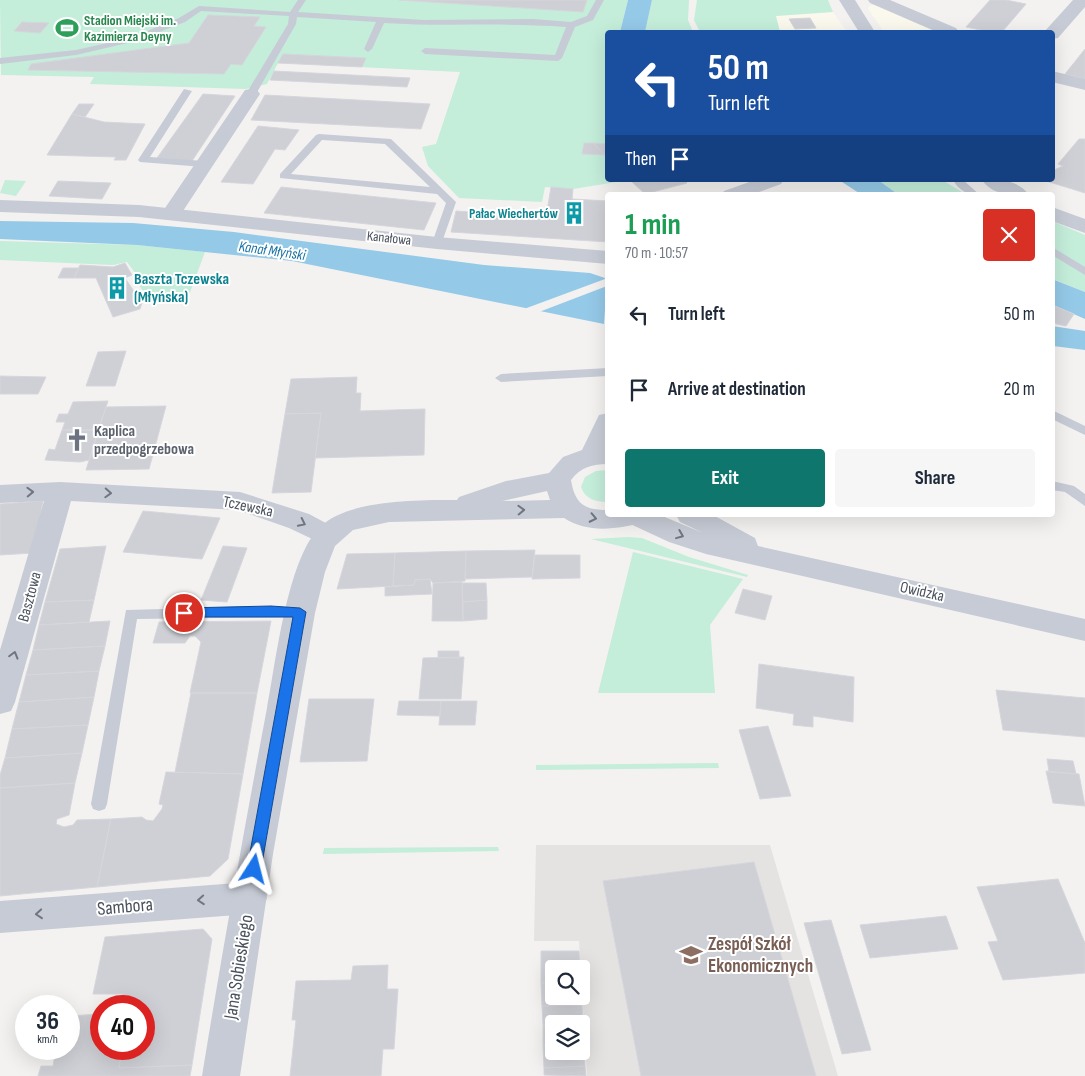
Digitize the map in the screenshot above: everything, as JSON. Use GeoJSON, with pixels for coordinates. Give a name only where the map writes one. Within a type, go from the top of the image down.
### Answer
{"type":"FeatureCollection","features":[{"type":"Feature","properties":{"kind":"street"},"geometry":{"type":"LineString","coordinates":[[847,0],[866,30]]}},
{"type":"Feature","properties":{"kind":"street"},"geometry":{"type":"LineString","coordinates":[[876,0],[945,30]]}},
{"type":"Feature","properties":{"kind":"street"},"geometry":{"type":"LineString","coordinates":[[1055,31],[1082,0]]}},
{"type":"Feature","properties":{"kind":"street"},"geometry":{"type":"LineString","coordinates":[[1055,77],[1085,85]]}},
{"type":"Feature","properties":{"kind":"street"},"geometry":{"type":"LineString","coordinates":[[171,214],[251,94]]}},
{"type":"Feature","properties":{"kind":"street"},"geometry":{"type":"LineString","coordinates":[[744,192],[769,182]]}},
{"type":"Feature","properties":{"kind":"street"},"geometry":{"type":"LineString","coordinates":[[996,182],[1014,192]]}},
{"type":"Feature","properties":{"kind":"street","name":"Kanałowa"},"geometry":{"type":"LineString","coordinates":[[0,206],[70,207],[171,214],[437,243],[605,258]]}},
{"type":"Feature","properties":{"kind":"street"},"geometry":{"type":"LineString","coordinates":[[1055,214],[1085,227]]}},
{"type":"Feature","properties":{"kind":"street"},"geometry":{"type":"LineString","coordinates":[[568,508],[558,494],[558,480],[570,464],[600,455],[605,434]]}},
{"type":"Feature","properties":{"kind":"street"},"geometry":{"type":"LineString","coordinates":[[455,508],[506,490],[558,480]]}},
{"type":"Feature","properties":{"kind":"street","name":"Tczewska"},"geometry":{"type":"LineString","coordinates":[[0,494],[60,491],[240,501],[300,521],[327,536]]}},
{"type":"Feature","properties":{"kind":"street","name":"Basztowa"},"geometry":{"type":"LineString","coordinates":[[0,702],[60,491]]}},
{"type":"Feature","properties":{"kind":"street"},"geometry":{"type":"LineString","coordinates":[[327,536],[341,524],[356,519],[379,514],[455,508],[513,511],[568,508],[592,519],[607,521],[626,517]]}},
{"type":"Feature","properties":{"kind":"street","name":"Owidzka"},"geometry":{"type":"LineString","coordinates":[[640,517],[706,544],[1085,630]]}},
{"type":"Feature","properties":{"kind":"street","name":"Owidzka"},"geometry":{"type":"LineString","coordinates":[[694,517],[729,534],[759,555]]}},
{"type":"Feature","properties":{"kind":"street","name":"Jana Sobieskiego"},"geometry":{"type":"LineString","coordinates":[[221,1076],[300,612],[310,575],[327,536]]}},
{"type":"Feature","properties":{"kind":"street","name":"Sambora"},"geometry":{"type":"LineString","coordinates":[[0,917],[250,898]]}},
{"type":"Feature","properties":{"kind":"lane"},"geometry":{"type":"LineString","coordinates":[[251,94],[292,24],[293,14],[302,0]]}},
{"type":"Feature","properties":{"kind":"lane"},"geometry":{"type":"LineString","coordinates":[[0,61],[45,57],[136,38],[187,19],[199,8],[381,20],[571,25],[587,23],[596,15],[600,0]]}},
{"type":"Feature","properties":{"kind":"lane"},"geometry":{"type":"LineString","coordinates":[[368,49],[381,20]]}},
{"type":"Feature","properties":{"kind":"lane"},"geometry":{"type":"LineString","coordinates":[[425,52],[558,58],[571,25]]}},
{"type":"Feature","properties":{"kind":"lane"},"geometry":{"type":"LineString","coordinates":[[187,91],[143,160],[204,164]]}},
{"type":"Feature","properties":{"kind":"lane"},"geometry":{"type":"LineString","coordinates":[[437,243],[451,202],[440,191],[388,141],[319,137],[284,176],[440,191]]}},
{"type":"Feature","properties":{"kind":"lane"},"geometry":{"type":"LineString","coordinates":[[959,182],[971,192]]}},
{"type":"Feature","properties":{"kind":"lane"},"geometry":{"type":"LineString","coordinates":[[1055,252],[1085,272]]}},
{"type":"Feature","properties":{"kind":"lane"},"geometry":{"type":"LineString","coordinates":[[501,378],[605,372]]}},
{"type":"Feature","properties":{"kind":"lane"},"geometry":{"type":"LineString","coordinates":[[1055,416],[1085,431]]}},
{"type":"Feature","properties":{"kind":"lane"},"geometry":{"type":"LineString","coordinates":[[1055,486],[1068,489],[1085,501]]}},
{"type":"Feature","properties":{"kind":"lane"},"geometry":{"type":"LineString","coordinates":[[99,804],[131,614],[300,612]]}},
{"type":"Feature","properties":{"kind":"shaded area"},"geometry":{"type":"Polygon","coordinates":[[[869,6],[880,7],[932,30],[883,30],[868,9],[869,6]]]}},
{"type":"Feature","properties":{"kind":"shaded area"},"geometry":{"type":"Polygon","coordinates":[[[833,12],[846,30],[779,30],[775,16],[833,12]]]}},
{"type":"Feature","properties":{"kind":"shaded area","name":"Zespół Szkół Ekonomicznych"},"geometry":{"type":"Polygon","coordinates":[[[536,845],[770,845],[838,1076],[587,1076],[586,1060],[590,1060],[590,1015],[583,1015],[583,1005],[590,1005],[590,960],[580,960],[579,941],[534,941],[536,845]]]}},
{"type":"Feature","properties":{"kind":"green space"},"geometry":{"type":"Polygon","coordinates":[[[0,0],[628,0],[620,30],[605,30],[605,182],[617,182],[573,189],[545,187],[542,202],[459,198],[428,166],[422,147],[436,144],[460,72],[278,63],[267,84],[246,89],[90,84],[94,77],[1,75],[0,0]]]}},
{"type":"Feature","properties":{"kind":"green space"},"geometry":{"type":"Polygon","coordinates":[[[652,0],[689,0],[688,20],[692,30],[645,30],[652,0]]]}},
{"type":"Feature","properties":{"kind":"green space"},"geometry":{"type":"Polygon","coordinates":[[[697,0],[828,0],[833,12],[776,16],[780,30],[699,30],[694,20],[697,0]]]}},
{"type":"Feature","properties":{"kind":"green space"},"geometry":{"type":"Polygon","coordinates":[[[5,180],[26,181],[16,196],[0,193],[5,180]]]}},
{"type":"Feature","properties":{"kind":"green space"},"geometry":{"type":"Polygon","coordinates":[[[881,182],[945,182],[962,192],[895,192],[881,182]]]}},
{"type":"Feature","properties":{"kind":"green space"},"geometry":{"type":"Polygon","coordinates":[[[1055,222],[1085,235],[1085,292],[1055,280],[1055,222]]]}},
{"type":"Feature","properties":{"kind":"green space"},"geometry":{"type":"Polygon","coordinates":[[[0,241],[137,245],[205,252],[189,295],[148,298],[134,278],[136,274],[127,262],[113,265],[0,260],[0,241]]]}},
{"type":"Feature","properties":{"kind":"green space"},"geometry":{"type":"Polygon","coordinates":[[[605,470],[605,502],[588,497],[581,487],[585,477],[596,471],[605,470]]]}},
{"type":"Feature","properties":{"kind":"green space"},"geometry":{"type":"Polygon","coordinates":[[[642,538],[689,557],[748,575],[747,577],[591,539],[642,538]]]}},
{"type":"Feature","properties":{"kind":"green space"},"geometry":{"type":"Polygon","coordinates":[[[633,552],[743,579],[710,625],[715,693],[598,693],[633,552]]]}},
{"type":"Feature","properties":{"kind":"green space"},"geometry":{"type":"Polygon","coordinates":[[[718,763],[719,768],[536,770],[536,765],[718,763]]]}},
{"type":"Feature","properties":{"kind":"green space"},"geometry":{"type":"Polygon","coordinates":[[[498,847],[499,851],[323,854],[324,848],[498,847]]]}},
{"type":"Feature","properties":{"kind":"water"},"geometry":{"type":"Polygon","coordinates":[[[628,0],[652,0],[645,30],[620,30],[628,0]]]}},
{"type":"Feature","properties":{"kind":"water"},"geometry":{"type":"Polygon","coordinates":[[[842,182],[881,182],[895,192],[857,192],[842,182]]]}},
{"type":"Feature","properties":{"kind":"water","name":"Kanał Młyński"},"geometry":{"type":"Polygon","coordinates":[[[0,221],[133,223],[234,232],[484,265],[590,273],[605,278],[604,324],[292,261],[137,245],[0,239],[0,221]]]}},
{"type":"Feature","properties":{"kind":"water"},"geometry":{"type":"Polygon","coordinates":[[[1055,280],[1085,292],[1085,319],[1055,306],[1055,280]]]}},
{"type":"Feature","properties":{"kind":"water"},"geometry":{"type":"Polygon","coordinates":[[[1055,326],[1085,331],[1085,350],[1055,346],[1055,326]]]}},
{"type":"Feature","properties":{"kind":"pier"},"geometry":{"type":"Polygon","coordinates":[[[605,279],[605,287],[539,312],[524,309],[605,279]]]}},
{"type":"Feature","properties":{"kind":"building"},"geometry":{"type":"Polygon","coordinates":[[[399,0],[587,0],[583,12],[399,0]]]}},
{"type":"Feature","properties":{"kind":"building"},"geometry":{"type":"Polygon","coordinates":[[[990,0],[1006,0],[1026,4],[1004,30],[981,30],[966,27],[990,0]]]}},
{"type":"Feature","properties":{"kind":"building"},"geometry":{"type":"Polygon","coordinates":[[[208,15],[260,17],[254,26],[266,27],[242,65],[231,64],[224,74],[28,70],[31,64],[189,43],[208,15]]]}},
{"type":"Feature","properties":{"kind":"building"},"geometry":{"type":"Polygon","coordinates":[[[810,18],[816,28],[795,29],[789,19],[810,18]]]}},
{"type":"Feature","properties":{"kind":"building"},"geometry":{"type":"Polygon","coordinates":[[[22,22],[49,23],[40,33],[14,31],[22,22]]]}},
{"type":"Feature","properties":{"kind":"building"},"geometry":{"type":"Polygon","coordinates":[[[1085,49],[1085,79],[1065,74],[1085,49]]]}},
{"type":"Feature","properties":{"kind":"building"},"geometry":{"type":"Polygon","coordinates":[[[283,54],[366,58],[362,67],[278,63],[283,54]]]}},
{"type":"Feature","properties":{"kind":"building"},"geometry":{"type":"Polygon","coordinates":[[[274,71],[410,78],[407,87],[270,80],[274,71]]]}},
{"type":"Feature","properties":{"kind":"building"},"geometry":{"type":"Polygon","coordinates":[[[203,94],[235,96],[192,161],[157,158],[203,94]]]}},
{"type":"Feature","properties":{"kind":"building"},"geometry":{"type":"Polygon","coordinates":[[[265,95],[430,104],[421,129],[251,120],[265,95]]]}},
{"type":"Feature","properties":{"kind":"building"},"geometry":{"type":"Polygon","coordinates":[[[79,104],[94,104],[85,117],[72,114],[79,104]]]}},
{"type":"Feature","properties":{"kind":"building"},"geometry":{"type":"Polygon","coordinates":[[[72,114],[104,122],[145,124],[126,160],[114,160],[116,157],[47,155],[72,114]]]}},
{"type":"Feature","properties":{"kind":"building"},"geometry":{"type":"Polygon","coordinates":[[[258,126],[299,130],[285,150],[275,149],[253,184],[221,182],[258,126]]]}},
{"type":"Feature","properties":{"kind":"building"},"geometry":{"type":"Polygon","coordinates":[[[1079,139],[1085,139],[1085,193],[1049,182],[1055,182],[1055,170],[1063,166],[1058,164],[1079,139]]]}},
{"type":"Feature","properties":{"kind":"building"},"geometry":{"type":"Polygon","coordinates":[[[584,143],[593,143],[605,155],[582,154],[584,143]]]}},
{"type":"Feature","properties":{"kind":"building"},"geometry":{"type":"Polygon","coordinates":[[[593,143],[605,144],[605,155],[593,143]]]}},
{"type":"Feature","properties":{"kind":"building"},"geometry":{"type":"Polygon","coordinates":[[[58,181],[111,183],[102,199],[49,196],[58,181]]]}},
{"type":"Feature","properties":{"kind":"building"},"geometry":{"type":"Polygon","coordinates":[[[632,182],[687,183],[653,192],[643,192],[632,182]]]}},
{"type":"Feature","properties":{"kind":"building"},"geometry":{"type":"Polygon","coordinates":[[[281,187],[436,203],[424,230],[264,213],[281,187]]]}},
{"type":"Feature","properties":{"kind":"building","name":"Pałac Wiechertów"},"geometry":{"type":"Polygon","coordinates":[[[551,187],[573,189],[572,199],[605,201],[605,242],[451,232],[456,211],[539,218],[541,211],[547,211],[551,187]]]}},
{"type":"Feature","properties":{"kind":"building","name":"Baszta Tczewska (Młyńska)"},"geometry":{"type":"Polygon","coordinates":[[[125,263],[132,275],[125,278],[142,303],[140,309],[113,317],[96,278],[74,278],[80,265],[113,267],[125,263]]]}},
{"type":"Feature","properties":{"kind":"building"},"geometry":{"type":"Polygon","coordinates":[[[63,268],[79,268],[74,278],[58,278],[63,268]]]}},
{"type":"Feature","properties":{"kind":"building"},"geometry":{"type":"Polygon","coordinates":[[[1055,306],[1074,314],[1066,326],[1055,324],[1055,306]]]}},
{"type":"Feature","properties":{"kind":"building"},"geometry":{"type":"Polygon","coordinates":[[[126,351],[115,386],[86,386],[98,352],[126,351]]]}},
{"type":"Feature","properties":{"kind":"building"},"geometry":{"type":"Polygon","coordinates":[[[0,376],[46,377],[38,394],[0,394],[0,376]]]}},
{"type":"Feature","properties":{"kind":"building"},"geometry":{"type":"Polygon","coordinates":[[[357,377],[356,393],[361,393],[360,411],[425,409],[424,455],[315,458],[321,413],[285,414],[291,379],[357,377]]]}},
{"type":"Feature","properties":{"kind":"building"},"geometry":{"type":"Polygon","coordinates":[[[108,401],[98,430],[62,430],[65,422],[56,422],[59,414],[68,414],[73,402],[108,401]]]}},
{"type":"Feature","properties":{"kind":"building"},"geometry":{"type":"Polygon","coordinates":[[[166,406],[149,469],[86,470],[106,407],[166,406]]]}},
{"type":"Feature","properties":{"kind":"building"},"geometry":{"type":"Polygon","coordinates":[[[321,413],[311,492],[272,493],[285,414],[321,413]]]}},
{"type":"Feature","properties":{"kind":"building","name":"Kaplica przedpogrzebowa"},"geometry":{"type":"Polygon","coordinates":[[[62,430],[98,430],[89,460],[80,462],[45,460],[49,449],[55,450],[62,430]]]}},
{"type":"Feature","properties":{"kind":"building"},"geometry":{"type":"Polygon","coordinates":[[[43,501],[33,553],[0,555],[0,504],[43,501]]]}},
{"type":"Feature","properties":{"kind":"building"},"geometry":{"type":"Polygon","coordinates":[[[143,511],[220,518],[202,559],[123,552],[143,511]]]}},
{"type":"Feature","properties":{"kind":"building"},"geometry":{"type":"Polygon","coordinates":[[[106,546],[94,600],[45,602],[60,549],[106,546]]]}},
{"type":"Feature","properties":{"kind":"building"},"geometry":{"type":"Polygon","coordinates":[[[223,546],[247,548],[227,602],[201,600],[223,546]]]}},
{"type":"Feature","properties":{"kind":"building"},"geometry":{"type":"Polygon","coordinates":[[[535,550],[532,577],[465,579],[466,551],[535,550]]]}},
{"type":"Feature","properties":{"kind":"building"},"geometry":{"type":"Polygon","coordinates":[[[466,551],[465,581],[433,583],[430,579],[415,580],[414,585],[393,586],[395,553],[466,551]]]}},
{"type":"Feature","properties":{"kind":"building"},"geometry":{"type":"Polygon","coordinates":[[[395,553],[393,586],[337,589],[347,554],[395,553]]]}},
{"type":"Feature","properties":{"kind":"building"},"geometry":{"type":"Polygon","coordinates":[[[535,555],[580,555],[580,578],[532,579],[535,555]]]}},
{"type":"Feature","properties":{"kind":"building"},"geometry":{"type":"Polygon","coordinates":[[[430,579],[432,594],[385,596],[385,587],[414,585],[415,580],[430,579]]]}},
{"type":"Feature","properties":{"kind":"building"},"geometry":{"type":"Polygon","coordinates":[[[462,582],[463,621],[432,621],[433,583],[462,582]]]}},
{"type":"Feature","properties":{"kind":"building"},"geometry":{"type":"Polygon","coordinates":[[[462,583],[486,583],[487,600],[463,602],[462,583]]]}},
{"type":"Feature","properties":{"kind":"building"},"geometry":{"type":"Polygon","coordinates":[[[743,589],[772,596],[765,620],[735,613],[743,589]]]}},
{"type":"Feature","properties":{"kind":"building"},"geometry":{"type":"Polygon","coordinates":[[[94,600],[89,622],[39,625],[45,602],[94,600]]]}},
{"type":"Feature","properties":{"kind":"building"},"geometry":{"type":"Polygon","coordinates":[[[487,600],[487,619],[463,621],[463,602],[487,600]]]}},
{"type":"Feature","properties":{"kind":"building"},"geometry":{"type":"Polygon","coordinates":[[[110,621],[105,646],[33,650],[39,625],[110,621]]]}},
{"type":"Feature","properties":{"kind":"building"},"geometry":{"type":"Polygon","coordinates":[[[271,621],[257,693],[190,693],[201,642],[195,636],[190,636],[185,643],[153,643],[159,622],[271,621]]]}},
{"type":"Feature","properties":{"kind":"building"},"geometry":{"type":"Polygon","coordinates":[[[105,646],[99,671],[26,675],[33,650],[105,646]]]}},
{"type":"Feature","properties":{"kind":"building"},"geometry":{"type":"Polygon","coordinates":[[[438,651],[459,651],[459,658],[438,658],[438,651]]]}},
{"type":"Feature","properties":{"kind":"building"},"geometry":{"type":"Polygon","coordinates":[[[464,657],[461,699],[419,699],[423,658],[464,657]]]}},
{"type":"Feature","properties":{"kind":"building"},"geometry":{"type":"Polygon","coordinates":[[[759,664],[854,677],[853,722],[813,716],[813,727],[793,725],[794,714],[756,708],[759,664]]]}},
{"type":"Feature","properties":{"kind":"building"},"geometry":{"type":"Polygon","coordinates":[[[99,671],[94,697],[19,702],[26,675],[99,671]]]}},
{"type":"Feature","properties":{"kind":"building"},"geometry":{"type":"Polygon","coordinates":[[[996,690],[1085,698],[1085,737],[1003,730],[996,690]]]}},
{"type":"Feature","properties":{"kind":"building"},"geometry":{"type":"Polygon","coordinates":[[[191,693],[257,693],[243,774],[175,772],[191,693]]]}},
{"type":"Feature","properties":{"kind":"building"},"geometry":{"type":"Polygon","coordinates":[[[94,697],[88,725],[12,729],[19,702],[94,697]]]}},
{"type":"Feature","properties":{"kind":"building"},"geometry":{"type":"Polygon","coordinates":[[[309,699],[374,699],[367,761],[300,762],[309,699]]]}},
{"type":"Feature","properties":{"kind":"building"},"geometry":{"type":"Polygon","coordinates":[[[399,701],[441,701],[440,716],[397,715],[399,701]]]}},
{"type":"Feature","properties":{"kind":"building"},"geometry":{"type":"Polygon","coordinates":[[[441,701],[477,701],[475,725],[439,725],[441,701]]]}},
{"type":"Feature","properties":{"kind":"building"},"geometry":{"type":"Polygon","coordinates":[[[88,725],[82,753],[5,758],[12,729],[88,725]]]}},
{"type":"Feature","properties":{"kind":"building"},"geometry":{"type":"Polygon","coordinates":[[[768,726],[791,796],[760,799],[739,730],[768,726]]]}},
{"type":"Feature","properties":{"kind":"building"},"geometry":{"type":"Polygon","coordinates":[[[82,753],[75,783],[0,788],[0,775],[5,758],[82,753]]]}},
{"type":"Feature","properties":{"kind":"building"},"geometry":{"type":"Polygon","coordinates":[[[1047,759],[1073,761],[1076,774],[1049,772],[1047,759]]]}},
{"type":"Feature","properties":{"kind":"building"},"geometry":{"type":"Polygon","coordinates":[[[1046,771],[1079,774],[1085,806],[1053,803],[1046,771]]]}},
{"type":"Feature","properties":{"kind":"building"},"geometry":{"type":"Polygon","coordinates":[[[166,772],[243,774],[228,859],[210,876],[97,887],[111,819],[142,817],[153,821],[162,809],[163,805],[159,804],[166,772]]]}},
{"type":"Feature","properties":{"kind":"building"},"geometry":{"type":"Polygon","coordinates":[[[75,783],[69,815],[57,819],[56,824],[64,827],[73,825],[77,820],[111,819],[97,887],[0,896],[0,788],[75,783]]]}},
{"type":"Feature","properties":{"kind":"building","name":"Zespół Szkół Ekonomicznych"},"geometry":{"type":"Polygon","coordinates":[[[754,862],[816,1076],[641,1076],[603,881],[754,862]]]}},
{"type":"Feature","properties":{"kind":"building"},"geometry":{"type":"Polygon","coordinates":[[[1058,879],[1085,943],[1085,973],[1003,980],[988,942],[998,941],[977,887],[1058,879]]]}},
{"type":"Feature","properties":{"kind":"building"},"geometry":{"type":"Polygon","coordinates":[[[946,916],[958,949],[870,958],[860,925],[946,916]]]}},
{"type":"Feature","properties":{"kind":"building"},"geometry":{"type":"Polygon","coordinates":[[[831,920],[871,1050],[842,1054],[804,923],[831,920]]]}},
{"type":"Feature","properties":{"kind":"building"},"geometry":{"type":"Polygon","coordinates":[[[203,929],[212,939],[192,1065],[119,1068],[120,1060],[155,1060],[155,995],[93,994],[105,937],[203,929]]]}},
{"type":"Feature","properties":{"kind":"building"},"geometry":{"type":"Polygon","coordinates":[[[541,951],[579,951],[580,960],[545,960],[545,983],[541,983],[541,951]]]}},
{"type":"Feature","properties":{"kind":"building"},"geometry":{"type":"Polygon","coordinates":[[[388,965],[387,989],[398,989],[394,1049],[383,1049],[381,1076],[290,1076],[296,1020],[292,1020],[296,981],[351,980],[353,966],[388,965]]]}},
{"type":"Feature","properties":{"kind":"building"},"geometry":{"type":"Polygon","coordinates":[[[541,983],[545,983],[545,1005],[582,1005],[542,1006],[541,983]]]}},
{"type":"Feature","properties":{"kind":"building"},"geometry":{"type":"Polygon","coordinates":[[[582,1005],[583,1015],[545,1015],[545,1025],[543,1025],[542,1006],[582,1005]]]}},
{"type":"Feature","properties":{"kind":"building"},"geometry":{"type":"Polygon","coordinates":[[[80,1015],[90,1015],[90,1060],[120,1060],[119,1068],[192,1065],[190,1076],[38,1076],[41,1066],[53,1066],[54,1060],[80,1060],[80,1015]]]}},
{"type":"Feature","properties":{"kind":"building"},"geometry":{"type":"Polygon","coordinates":[[[543,1025],[545,1025],[545,1046],[543,1046],[543,1025]]]}},
{"type":"Feature","properties":{"kind":"building"},"geometry":{"type":"Polygon","coordinates":[[[543,1046],[545,1046],[545,1060],[585,1060],[585,1066],[544,1068],[543,1046]]]}},
{"type":"Feature","properties":{"kind":"building"},"geometry":{"type":"Polygon","coordinates":[[[585,1066],[586,1076],[544,1075],[544,1068],[585,1066]]]}},
{"type":"Feature","properties":{"kind":"place","name":"Stadion Miejski im. Kazimierza Deyny"},"geometry":{"type":"Point","coordinates":[67,28]}},
{"type":"Feature","properties":{"kind":"place","name":"Pałac Wiechertów"},"geometry":{"type":"Point","coordinates":[574,213]}},
{"type":"Feature","properties":{"kind":"place","name":"Baszta Tczewska (Młyńska)"},"geometry":{"type":"Point","coordinates":[117,288]}},
{"type":"Feature","properties":{"kind":"place","name":"Kaplica przedpogrzebowa"},"geometry":{"type":"Point","coordinates":[77,440]}},
{"type":"Feature","properties":{"kind":"place","name":"Zespół Szkół Ekonomicznych"},"geometry":{"type":"Point","coordinates":[691,955]}},
{"type":"Feature","properties":{"kind":"route"},"geometry":{"type":"LineString","coordinates":[[184,613],[300,612],[254,869]]}}]}
